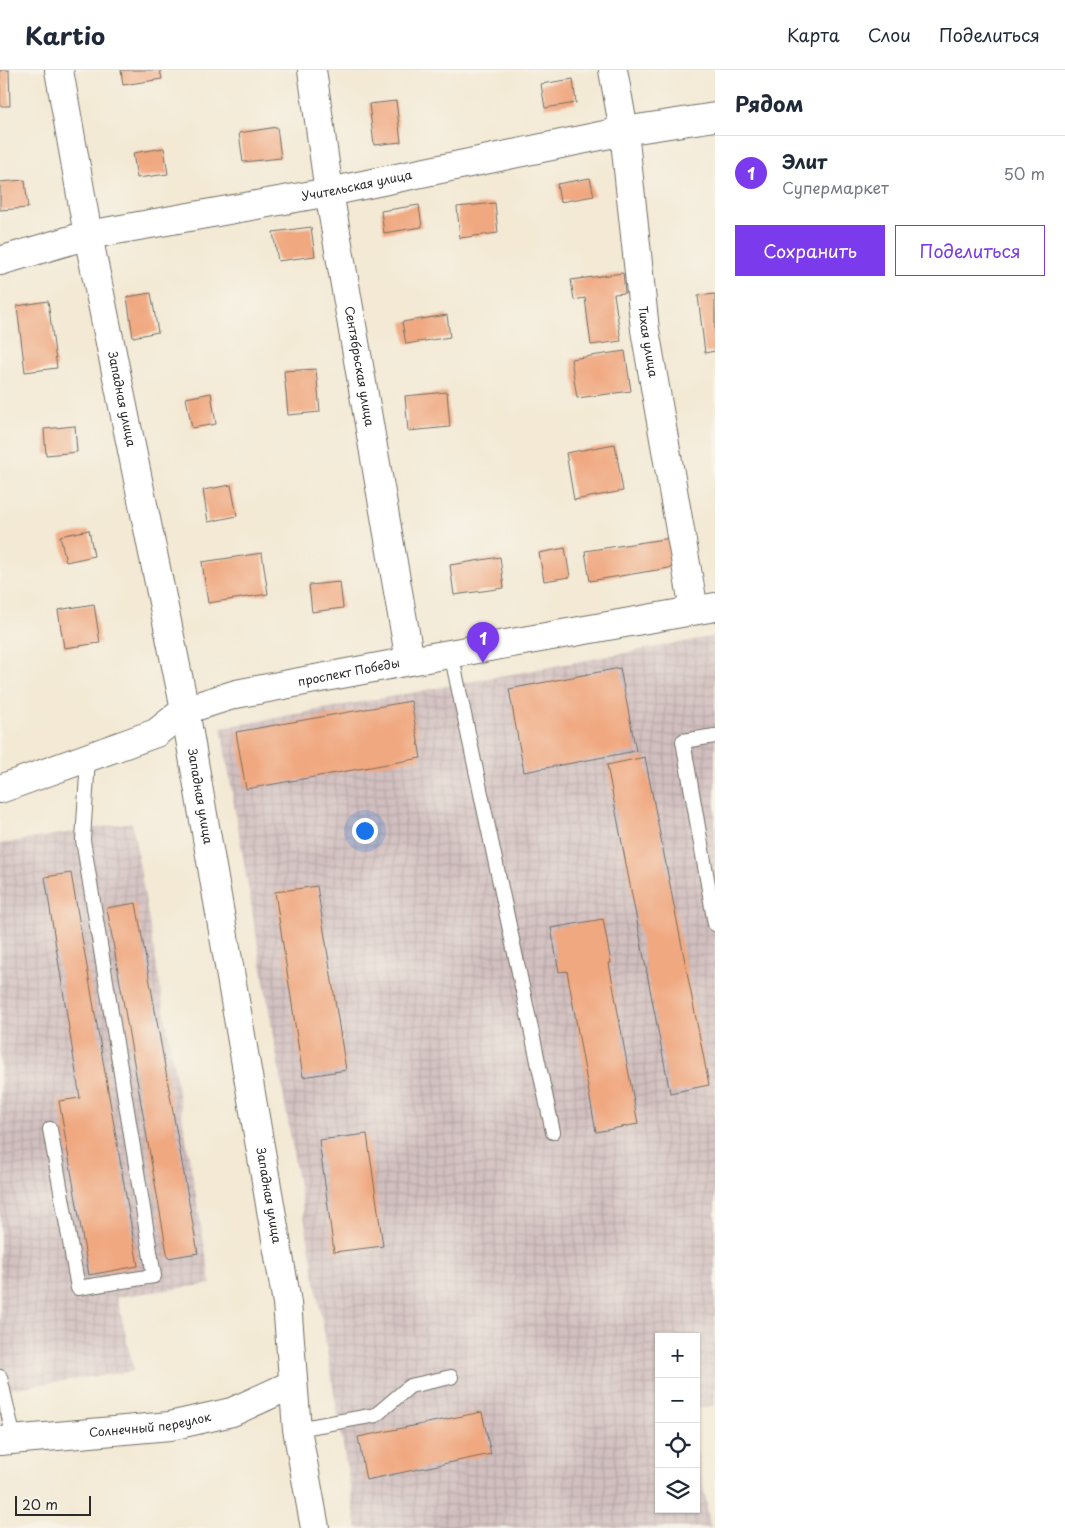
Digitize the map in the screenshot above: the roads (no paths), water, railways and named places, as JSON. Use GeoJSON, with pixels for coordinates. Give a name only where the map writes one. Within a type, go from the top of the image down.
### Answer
{"type":"FeatureCollection","features":[{"type":"Feature","properties":{"kind":"street","name":"Западная улица"},"geometry":{"type":"LineString","coordinates":[[59,70],[88,235],[185,710],[287,1303],[296,1429],[315,1528]]}},
{"type":"Feature","properties":{"kind":"street","name":"Сентябрьская улица"},"geometry":{"type":"LineString","coordinates":[[312,70],[329,192],[410,661]]}},
{"type":"Feature","properties":{"kind":"street","name":"Тихая улица"},"geometry":{"type":"LineString","coordinates":[[613,70],[624,130],[646,330],[704,609]]}},
{"type":"Feature","properties":{"kind":"street","name":"Учительская улица"},"geometry":{"type":"LineString","coordinates":[[0,261],[88,235],[329,192],[624,130],[715,117]]}},
{"type":"Feature","properties":{"kind":"street","name":"проспект Победы"},"geometry":{"type":"LineString","coordinates":[[0,789],[156,733],[185,710],[236,694],[704,609]]}},
{"type":"Feature","properties":{"kind":"street","name":"Солнечный переулок"},"geometry":{"type":"LineString","coordinates":[[7,1440],[170,1426],[232,1412],[293,1384]]}},
{"type":"Feature","properties":{"kind":"lane"},"geometry":{"type":"LineString","coordinates":[[451,654],[553,1132]]}},
{"type":"Feature","properties":{"kind":"lane"},"geometry":{"type":"LineString","coordinates":[[715,736],[683,741],[715,924]]}},
{"type":"Feature","properties":{"kind":"lane"},"geometry":{"type":"LineString","coordinates":[[50,1130],[78,1288],[154,1276],[83,840],[88,758]]}},
{"type":"Feature","properties":{"kind":"lane"},"geometry":{"type":"LineString","coordinates":[[0,1377],[7,1440]]}},
{"type":"Feature","properties":{"kind":"lane"},"geometry":{"type":"LineString","coordinates":[[296,1429],[376,1415],[410,1386],[451,1377]]}},
{"type":"Feature","properties":{"kind":"place","name":"Элит"},"geometry":{"type":"Point","coordinates":[483,663]}}]}
